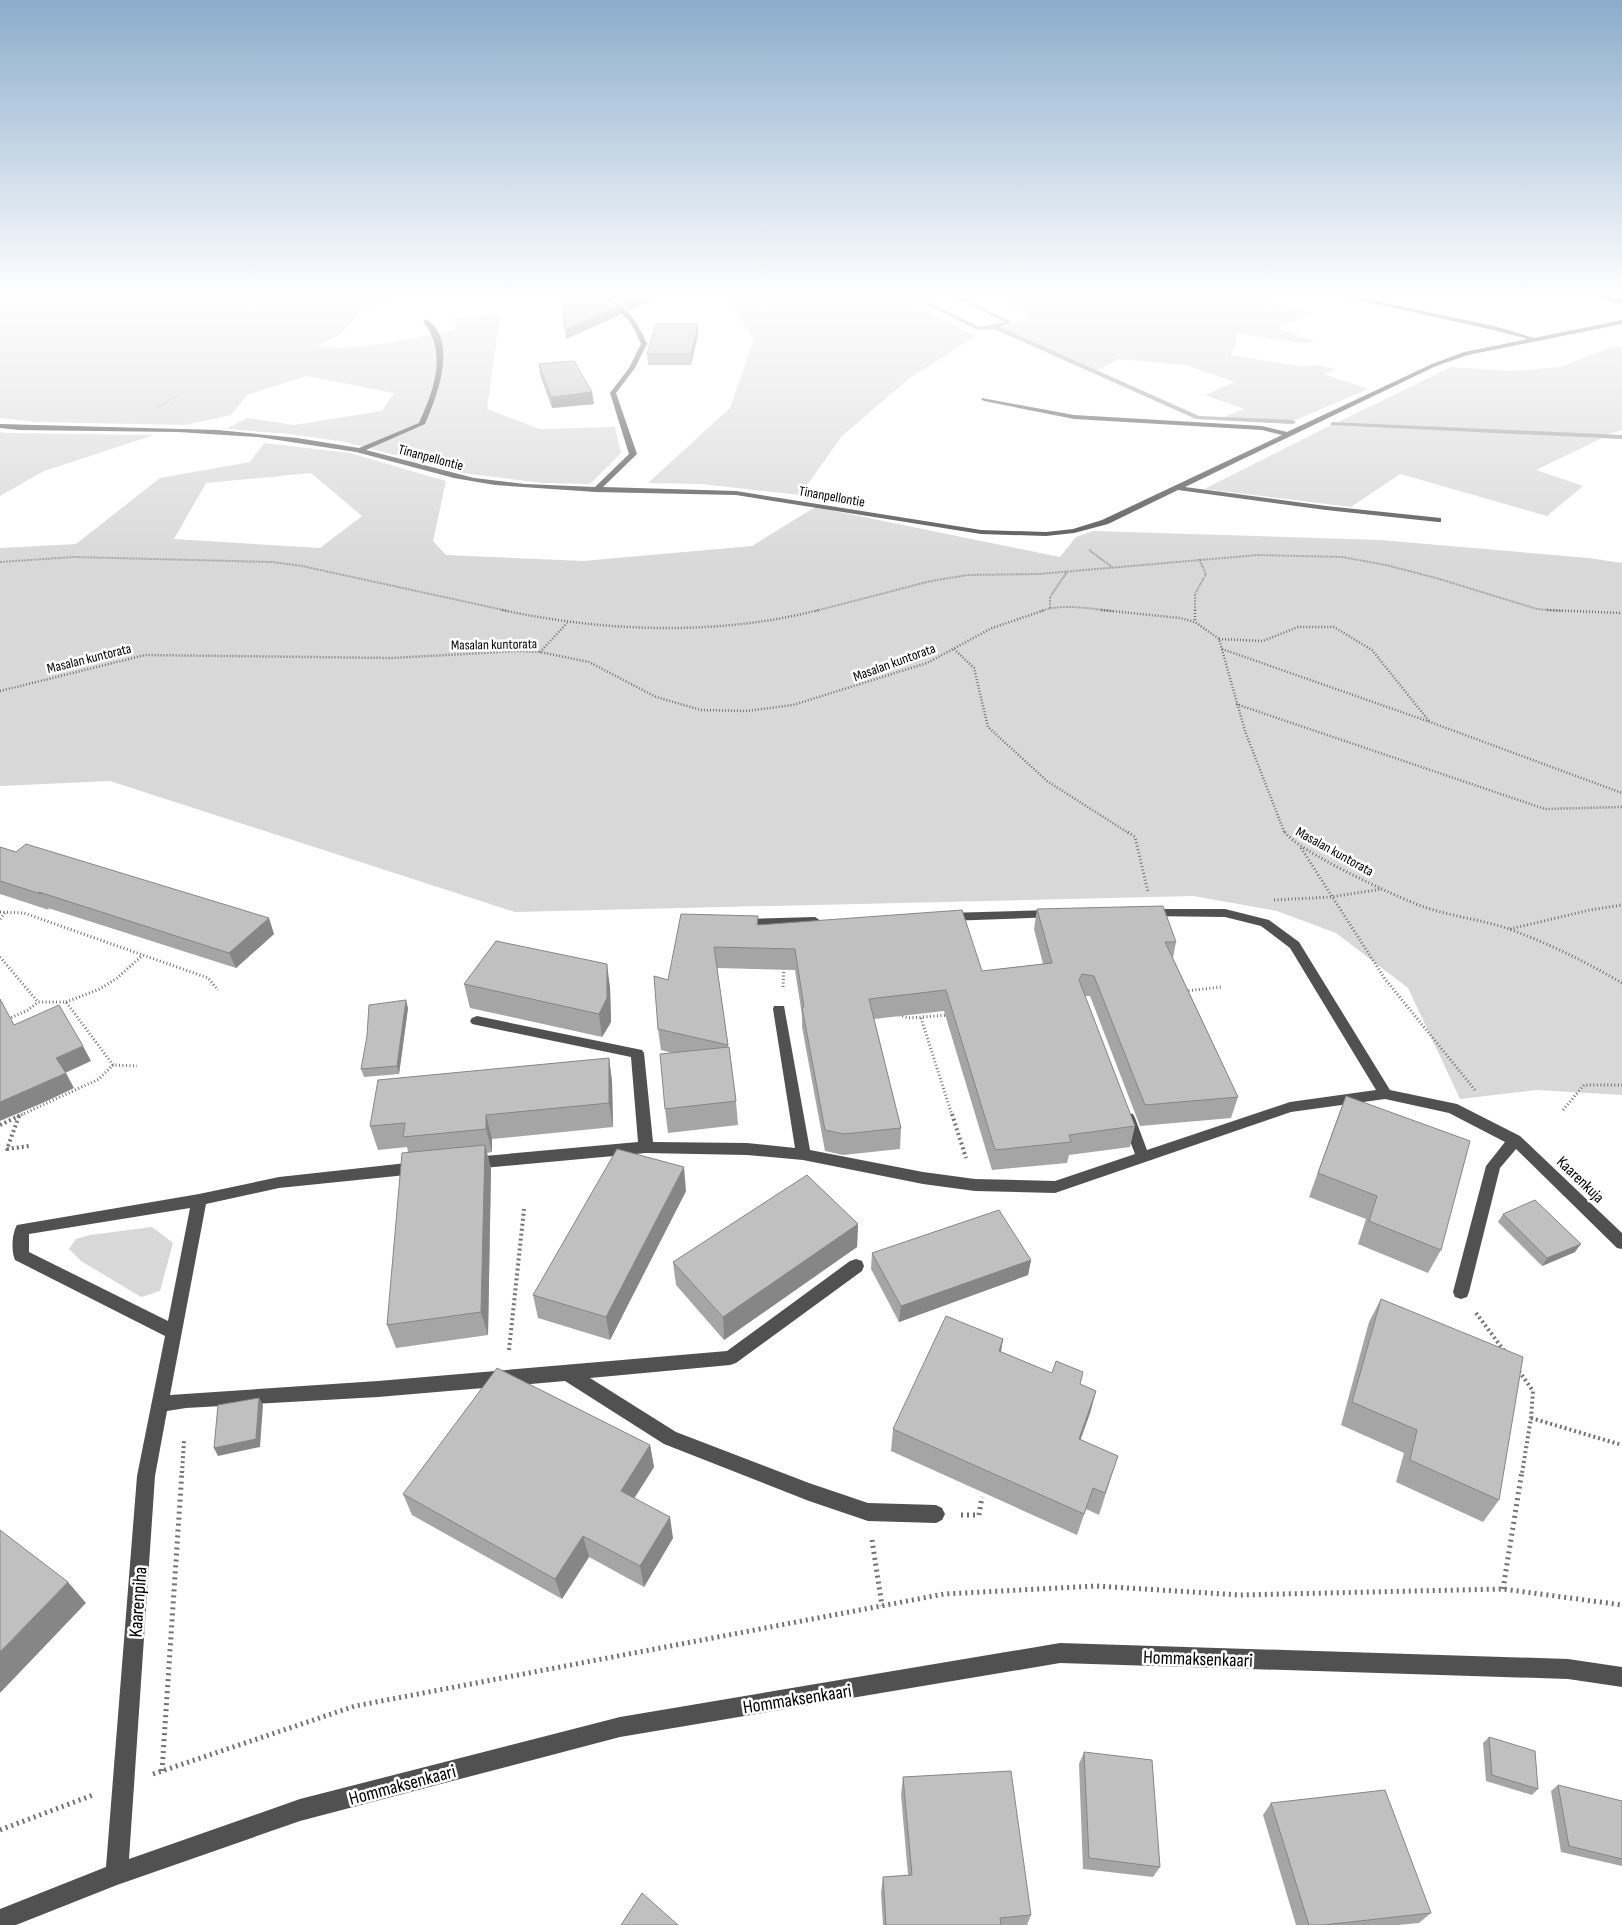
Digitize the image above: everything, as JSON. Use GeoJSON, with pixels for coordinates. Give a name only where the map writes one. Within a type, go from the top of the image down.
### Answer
{"type":"FeatureCollection","features":[{"type":"Feature","properties":{"kind":"street"},"geometry":{"type":"LineString","coordinates":[[361,450],[422,424],[436,386]]}},
{"type":"Feature","properties":{"kind":"street"},"geometry":{"type":"LineString","coordinates":[[596,490],[633,454],[613,394],[619,386]]}},
{"type":"Feature","properties":{"kind":"street","name":"Tinanpellontie"},"geometry":{"type":"LineString","coordinates":[[0,426],[249,434],[361,450],[456,478],[516,485],[596,490],[698,490],[736,493],[982,532],[1046,534],[1074,531],[1105,522],[1391,386]]}},
{"type":"Feature","properties":{"kind":"street"},"geometry":{"type":"LineString","coordinates":[[984,399],[1074,417],[1262,428],[1290,435]]}},
{"type":"Feature","properties":{"kind":"street"},"geometry":{"type":"LineString","coordinates":[[1179,488],[1326,508],[1438,520]]}},
{"type":"Feature","properties":{"kind":"street"},"geometry":{"type":"LineString","coordinates":[[1133,913],[1225,913],[1265,923],[1295,945],[1385,1094]]}},
{"type":"Feature","properties":{"kind":"street"},"geometry":{"type":"LineString","coordinates":[[936,918],[1064,914]]}},
{"type":"Feature","properties":{"kind":"street"},"geometry":{"type":"LineString","coordinates":[[727,923],[828,921]]}},
{"type":"Feature","properties":{"kind":"street"},"geometry":{"type":"LineString","coordinates":[[779,1009],[802,1154]]}},
{"type":"Feature","properties":{"kind":"street"},"geometry":{"type":"LineString","coordinates":[[477,1021],[636,1053],[646,1147]]}},
{"type":"Feature","properties":{"kind":"street","name":"Kaarenkuja"},"geometry":{"type":"LineString","coordinates":[[461,1164],[646,1147],[747,1149],[802,1154],[923,1178],[975,1185],[1055,1188],[1290,1107],[1385,1094],[1452,1108],[1515,1140],[1622,1243]]}},
{"type":"Feature","properties":{"kind":"street"},"geometry":{"type":"LineString","coordinates":[[1122,1102],[1143,1157]]}},
{"type":"Feature","properties":{"kind":"street"},"geometry":{"type":"LineString","coordinates":[[1462,1292],[1493,1166],[1515,1140]]}},
{"type":"Feature","properties":{"kind":"street"},"geometry":{"type":"LineString","coordinates":[[173,1332],[21,1255],[22,1229],[199,1200],[226,1192],[279,1184],[432,1167]]}},
{"type":"Feature","properties":{"kind":"street","name":"Kaarenpiha"},"geometry":{"type":"LineString","coordinates":[[116,1874],[146,1476],[199,1200]]}},
{"type":"Feature","properties":{"kind":"street"},"geometry":{"type":"LineString","coordinates":[[160,1404],[186,1400],[378,1389],[730,1358],[856,1266]]}},
{"type":"Feature","properties":{"kind":"street"},"geometry":{"type":"LineString","coordinates":[[567,1373],[670,1438],[809,1492],[868,1512],[936,1514]]}},
{"type":"Feature","properties":{"kind":"street","name":"Hommaksenkaari"},"geometry":{"type":"LineString","coordinates":[[0,1920],[116,1874],[300,1810],[620,1727],[1060,1654],[1568,1669],[1622,1677]]}},
{"type":"Feature","properties":{"kind":"path","name":"Masalan kuntorata"},"geometry":{"type":"LineString","coordinates":[[0,562],[74,557],[272,562],[302,566],[526,615],[567,622],[658,629],[749,623],[807,613],[931,582],[968,575],[1067,572],[1258,555],[1342,558],[1386,564],[1537,609],[1622,613]]}},
{"type":"Feature","properties":{"kind":"path"},"geometry":{"type":"LineString","coordinates":[[1195,622],[1195,594],[1206,574],[1199,559]]}},
{"type":"Feature","properties":{"kind":"path"},"geometry":{"type":"LineString","coordinates":[[1050,608],[1050,597],[1067,572]]}},
{"type":"Feature","properties":{"kind":"path","name":"Masalan kuntorata"},"geometry":{"type":"LineString","coordinates":[[0,691],[145,655],[392,658],[519,651],[540,652],[589,662],[656,697],[701,710],[747,711],[792,705],[927,664],[992,628],[1050,608],[1074,607],[1128,611],[1195,622],[1218,639],[1236,704],[1272,806],[1286,835],[1300,847],[1383,889],[1422,906],[1509,929],[1588,963],[1622,983]]}},
{"type":"Feature","properties":{"kind":"path"},"geometry":{"type":"LineString","coordinates":[[540,652],[567,622]]}},
{"type":"Feature","properties":{"kind":"path"},"geometry":{"type":"LineString","coordinates":[[1218,639],[1263,641],[1298,627],[1334,627],[1372,650],[1430,722]]}},
{"type":"Feature","properties":{"kind":"path"},"geometry":{"type":"LineString","coordinates":[[954,649],[974,668],[988,728],[1047,781],[1135,837],[1152,913]]}},
{"type":"Feature","properties":{"kind":"path"},"geometry":{"type":"LineString","coordinates":[[1222,649],[1622,792]]}},
{"type":"Feature","properties":{"kind":"path"},"geometry":{"type":"LineString","coordinates":[[1236,704],[1545,809],[1622,807]]}},
{"type":"Feature","properties":{"kind":"path"},"geometry":{"type":"LineString","coordinates":[[1300,847],[1385,979],[1478,1094]]}},
{"type":"Feature","properties":{"kind":"path"},"geometry":{"type":"LineString","coordinates":[[1225,913],[1255,901],[1331,897],[1383,889]]}},
{"type":"Feature","properties":{"kind":"path"},"geometry":{"type":"LineString","coordinates":[[1509,929],[1590,910],[1622,905]]}},
{"type":"Feature","properties":{"kind":"path"},"geometry":{"type":"LineString","coordinates":[[0,912],[24,913],[208,978],[218,990]]}},
{"type":"Feature","properties":{"kind":"path"},"geometry":{"type":"LineString","coordinates":[[0,919],[5,912]]}},
{"type":"Feature","properties":{"kind":"path"},"geometry":{"type":"LineString","coordinates":[[779,1009],[783,989],[784,922]]}},
{"type":"Feature","properties":{"kind":"path"},"geometry":{"type":"LineString","coordinates":[[0,1022],[28,1010],[38,1002],[66,1002],[100,989],[117,978],[143,955]]}},
{"type":"Feature","properties":{"kind":"path"},"geometry":{"type":"LineString","coordinates":[[0,957],[38,1002]]}},
{"type":"Feature","properties":{"kind":"path"},"geometry":{"type":"LineString","coordinates":[[1182,991],[1222,987]]}},
{"type":"Feature","properties":{"kind":"path"},"geometry":{"type":"LineString","coordinates":[[66,1002],[113,1065]]}},
{"type":"Feature","properties":{"kind":"path"},"geometry":{"type":"LineString","coordinates":[[891,1011],[908,1018],[959,1014]]}},
{"type":"Feature","properties":{"kind":"path"},"geometry":{"type":"LineString","coordinates":[[921,1018],[975,1185]]}},
{"type":"Feature","properties":{"kind":"path"},"geometry":{"type":"LineString","coordinates":[[0,1125],[98,1079],[113,1065],[136,1066]]}},
{"type":"Feature","properties":{"kind":"path"},"geometry":{"type":"LineString","coordinates":[[1563,1110],[1584,1085],[1622,1085]]}},
{"type":"Feature","properties":{"kind":"path"},"geometry":{"type":"LineString","coordinates":[[19,1116],[7,1148],[29,1146]]}},
{"type":"Feature","properties":{"kind":"path"},"geometry":{"type":"LineString","coordinates":[[506,1378],[524,1209]]}},
{"type":"Feature","properties":{"kind":"path"},"geometry":{"type":"LineString","coordinates":[[1462,1292],[1511,1361]]}},
{"type":"Feature","properties":{"kind":"path"},"geometry":{"type":"LineString","coordinates":[[1503,1589],[1532,1418],[1534,1391],[1517,1368]]}},
{"type":"Feature","properties":{"kind":"path"},"geometry":{"type":"LineString","coordinates":[[1532,1418],[1622,1444]]}},
{"type":"Feature","properties":{"kind":"path"},"geometry":{"type":"LineString","coordinates":[[868,1512],[882,1606]]}},
{"type":"Feature","properties":{"kind":"path"},"geometry":{"type":"LineString","coordinates":[[0,1830],[123,1784],[355,1706],[944,1594],[1096,1586],[1239,1595],[1503,1589],[1622,1605]]}},
{"type":"Feature","properties":{"kind":"shaded area"},"geometry":{"type":"Polygon","coordinates":[[[0,386],[275,386],[247,395],[231,415],[185,425],[35,422],[0,418],[0,386]]]}},
{"type":"Feature","properties":{"kind":"shaded area"},"geometry":{"type":"Polygon","coordinates":[[[357,386],[490,386],[487,409],[540,429],[615,427],[621,453],[590,484],[542,483],[463,473],[345,442],[290,434],[226,429],[247,418],[294,425],[382,411],[394,393],[357,386]]]}},
{"type":"Feature","properties":{"kind":"shaded area"},"geometry":{"type":"Polygon","coordinates":[[[738,386],[901,386],[842,436],[800,495],[701,484],[648,483],[730,408],[738,386]]]}},
{"type":"Feature","properties":{"kind":"shaded area"},"geometry":{"type":"Polygon","coordinates":[[[1226,386],[1359,386],[1368,389],[1287,424],[1219,419],[1244,409],[1205,395],[1226,386]]]}},
{"type":"Feature","properties":{"kind":"shaded area"},"geometry":{"type":"Polygon","coordinates":[[[1412,386],[1622,386],[1622,430],[1602,436],[1338,422],[1412,386]]]}},
{"type":"Feature","properties":{"kind":"shaded area"},"geometry":{"type":"Polygon","coordinates":[[[1333,424],[1602,438],[1536,470],[1583,486],[1547,516],[1400,474],[1351,507],[1204,489],[1333,424]]]}},
{"type":"Feature","properties":{"kind":"shaded area"},"geometry":{"type":"Polygon","coordinates":[[[0,432],[154,435],[44,471],[0,496],[0,432]]]}},
{"type":"Feature","properties":{"kind":"shaded area"},"geometry":{"type":"Polygon","coordinates":[[[264,443],[350,453],[446,481],[433,541],[446,555],[583,561],[752,546],[815,507],[1060,557],[1076,537],[1093,531],[1380,540],[1589,558],[1622,563],[1622,1095],[1537,1090],[1460,1099],[1408,988],[1336,933],[1277,911],[1193,896],[515,912],[110,781],[0,786],[0,548],[76,544],[160,478],[250,462],[264,443]],[[311,473],[206,483],[174,539],[320,548],[362,516],[311,473]]]}},
{"type":"Feature","properties":{"kind":"shaded area"},"geometry":{"type":"Polygon","coordinates":[[[152,1227],[173,1243],[160,1291],[141,1297],[81,1261],[69,1249],[76,1239],[90,1235],[152,1227]]]}},
{"type":"Feature","properties":{"kind":"building"},"geometry":{"type":"Polygon","coordinates":[[[547,386],[588,386],[592,392],[551,397],[547,386]]]}},
{"type":"Feature","properties":{"kind":"building"},"geometry":{"type":"Polygon","coordinates":[[[26,844],[269,918],[229,953],[0,881],[0,847],[16,852],[26,844]]]}},
{"type":"Feature","properties":{"kind":"building"},"geometry":{"type":"Polygon","coordinates":[[[1163,906],[1176,942],[1165,942],[1238,1097],[1145,1105],[1094,976],[1082,974],[1079,980],[1135,1126],[1069,1135],[1071,1142],[995,1150],[946,990],[869,999],[901,1128],[844,1134],[825,1130],[802,1007],[804,1007],[795,949],[714,947],[728,1045],[658,1029],[654,976],[668,980],[681,914],[758,916],[757,925],[962,910],[982,971],[1052,963],[1037,909],[1163,906]]]}},
{"type":"Feature","properties":{"kind":"building"},"geometry":{"type":"Polygon","coordinates":[[[496,941],[607,964],[607,998],[599,1014],[464,984],[496,941]]]}},
{"type":"Feature","properties":{"kind":"building"},"geometry":{"type":"Polygon","coordinates":[[[0,999],[14,1025],[59,1005],[83,1046],[56,1058],[66,1073],[0,1102],[0,999]]]}},
{"type":"Feature","properties":{"kind":"building"},"geometry":{"type":"Polygon","coordinates":[[[406,1000],[397,1066],[361,1069],[367,1036],[369,1005],[406,1000]]]}},
{"type":"Feature","properties":{"kind":"building"},"geometry":{"type":"Polygon","coordinates":[[[729,1047],[736,1101],[665,1109],[660,1054],[729,1047]]]}},
{"type":"Feature","properties":{"kind":"building"},"geometry":{"type":"Polygon","coordinates":[[[609,1058],[609,1103],[486,1115],[486,1129],[403,1137],[405,1123],[370,1126],[378,1080],[609,1058]]]}},
{"type":"Feature","properties":{"kind":"building"},"geometry":{"type":"Polygon","coordinates":[[[1346,1096],[1470,1141],[1441,1250],[1369,1221],[1377,1196],[1318,1173],[1346,1096]]]}},
{"type":"Feature","properties":{"kind":"building"},"geometry":{"type":"Polygon","coordinates":[[[485,1145],[481,1312],[387,1325],[402,1153],[485,1145]]]}},
{"type":"Feature","properties":{"kind":"building"},"geometry":{"type":"Polygon","coordinates":[[[617,1149],[684,1167],[606,1317],[533,1295],[617,1149]]]}},
{"type":"Feature","properties":{"kind":"building"},"geometry":{"type":"Polygon","coordinates":[[[807,1175],[858,1224],[723,1317],[673,1262],[807,1175]]]}},
{"type":"Feature","properties":{"kind":"building"},"geometry":{"type":"Polygon","coordinates":[[[1535,1200],[1581,1244],[1547,1258],[1503,1214],[1535,1200]]]}},
{"type":"Feature","properties":{"kind":"building"},"geometry":{"type":"Polygon","coordinates":[[[999,1210],[1031,1260],[901,1306],[872,1253],[999,1210]]]}},
{"type":"Feature","properties":{"kind":"building"},"geometry":{"type":"Polygon","coordinates":[[[1381,1299],[1523,1357],[1499,1500],[1410,1460],[1417,1430],[1352,1402],[1381,1299]]]}},
{"type":"Feature","properties":{"kind":"building"},"geometry":{"type":"Polygon","coordinates":[[[946,1316],[1003,1339],[999,1351],[1052,1373],[1056,1361],[1083,1372],[1080,1384],[1096,1391],[1079,1439],[1118,1456],[1105,1493],[1093,1488],[1084,1514],[893,1429],[946,1316]]]}},
{"type":"Feature","properties":{"kind":"building"},"geometry":{"type":"Polygon","coordinates":[[[497,1368],[650,1445],[621,1491],[670,1517],[640,1566],[583,1536],[555,1579],[403,1494],[497,1368]]]}},
{"type":"Feature","properties":{"kind":"building"},"geometry":{"type":"Polygon","coordinates":[[[259,1398],[256,1439],[214,1448],[218,1405],[259,1398]]]}},
{"type":"Feature","properties":{"kind":"building"},"geometry":{"type":"Polygon","coordinates":[[[0,1530],[68,1582],[0,1652],[0,1530]]]}},
{"type":"Feature","properties":{"kind":"building"},"geometry":{"type":"Polygon","coordinates":[[[1489,1737],[1535,1751],[1538,1789],[1492,1775],[1489,1737]]]}},
{"type":"Feature","properties":{"kind":"building"},"geometry":{"type":"Polygon","coordinates":[[[1084,1752],[1152,1760],[1160,1867],[1089,1858],[1084,1752]]]}},
{"type":"Feature","properties":{"kind":"building"},"geometry":{"type":"Polygon","coordinates":[[[1011,1771],[1031,1915],[1000,1918],[1001,1925],[886,1925],[883,1877],[912,1875],[903,1777],[1011,1771]]]}},
{"type":"Feature","properties":{"kind":"building"},"geometry":{"type":"Polygon","coordinates":[[[1558,1785],[1622,1801],[1622,1859],[1569,1846],[1558,1785]]]}},
{"type":"Feature","properties":{"kind":"building"},"geometry":{"type":"Polygon","coordinates":[[[1385,1790],[1431,1913],[1309,1925],[1271,1803],[1385,1790]]]}},
{"type":"Feature","properties":{"kind":"building"},"geometry":{"type":"Polygon","coordinates":[[[642,1893],[678,1925],[621,1925],[642,1893]]]}},
{"type":"Feature","properties":{"kind":"waterway"},"geometry":{"type":"LineString","coordinates":[[1126,386],[1198,418],[1293,422]]}},
{"type":"Feature","properties":{"kind":"waterway"},"geometry":{"type":"LineString","coordinates":[[1333,424],[1622,437]]}}]}
